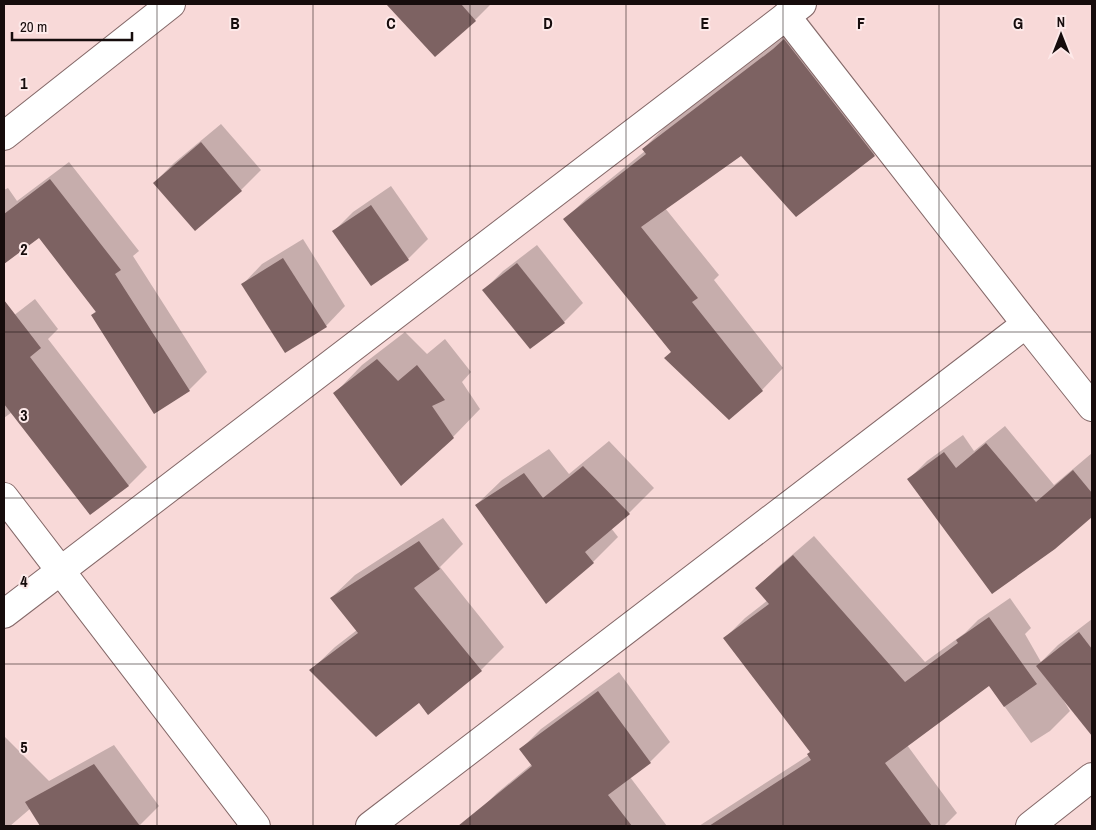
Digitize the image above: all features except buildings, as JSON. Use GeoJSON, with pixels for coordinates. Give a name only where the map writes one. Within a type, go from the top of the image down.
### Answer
{"type":"FeatureCollection","features":[{"type":"Feature","properties":{"kind":"street"},"geometry":{"type":"LineString","coordinates":[[4,136],[171,4]]}},
{"type":"Feature","properties":{"kind":"street"},"geometry":{"type":"LineString","coordinates":[[4,614],[794,10],[1026,324],[1092,407]]}},
{"type":"Feature","properties":{"kind":"street"},"geometry":{"type":"LineString","coordinates":[[370,826],[1026,324]]}},
{"type":"Feature","properties":{"kind":"street"},"geometry":{"type":"LineString","coordinates":[[4,497],[256,826]]}},
{"type":"Feature","properties":{"kind":"street"},"geometry":{"type":"LineString","coordinates":[[1030,826],[1092,778]]}}]}
